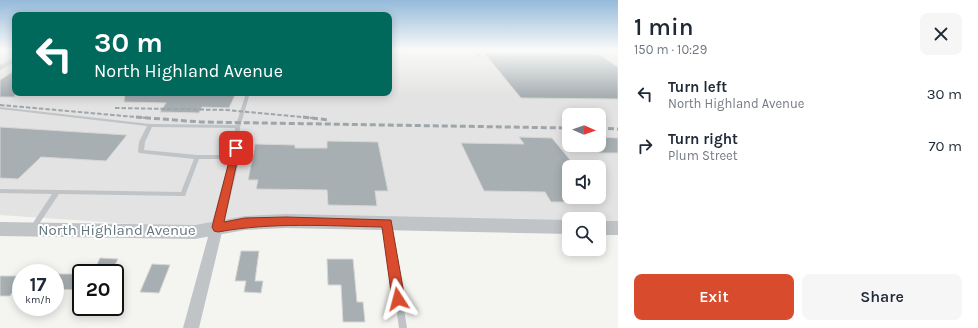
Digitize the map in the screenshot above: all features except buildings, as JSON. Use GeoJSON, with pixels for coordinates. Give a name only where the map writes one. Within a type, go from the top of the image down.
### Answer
{"type":"FeatureCollection","features":[{"type":"Feature","properties":{"kind":"street"},"geometry":{"type":"LineString","coordinates":[[191,328],[218,227],[235,157],[237,140]]}},
{"type":"Feature","properties":{"kind":"street","name":"North Highland Avenue"},"geometry":{"type":"LineString","coordinates":[[0,229],[195,232],[245,222],[286,221],[562,227]]}},
{"type":"Feature","properties":{"kind":"street"},"geometry":{"type":"LineString","coordinates":[[606,228],[618,228]]}},
{"type":"Feature","properties":{"kind":"lane"},"geometry":{"type":"LineString","coordinates":[[237,140],[238,127],[247,96]]}},
{"type":"Feature","properties":{"kind":"lane"},"geometry":{"type":"LineString","coordinates":[[0,108],[150,124],[238,127]]}},
{"type":"Feature","properties":{"kind":"lane"},"geometry":{"type":"LineString","coordinates":[[150,124],[142,142],[142,152],[196,157],[235,157]]}},
{"type":"Feature","properties":{"kind":"lane"},"geometry":{"type":"LineString","coordinates":[[0,191],[183,194],[196,157]]}},
{"type":"Feature","properties":{"kind":"lane"},"geometry":{"type":"LineString","coordinates":[[32,229],[57,192]]}},
{"type":"Feature","properties":{"kind":"lane"},"geometry":{"type":"LineString","coordinates":[[387,223],[403,328]]}},
{"type":"Feature","properties":{"kind":"shaded area"},"geometry":{"type":"Polygon","coordinates":[[[0,65],[12,65],[12,96],[392,96],[392,65],[618,65],[618,229],[606,229],[606,212],[562,212],[562,229],[177,227],[0,215],[0,65]]]}},
{"type":"Feature","properties":{"kind":"railway"},"geometry":{"type":"LineString","coordinates":[[0,105],[147,118]]}},
{"type":"Feature","properties":{"kind":"railway"},"geometry":{"type":"LineString","coordinates":[[115,108],[226,110],[306,117]]}},
{"type":"Feature","properties":{"kind":"railway"},"geometry":{"type":"LineString","coordinates":[[136,117],[201,122],[562,128]]}},
{"type":"Feature","properties":{"kind":"railway"},"geometry":{"type":"LineString","coordinates":[[306,117],[313,118]]}},
{"type":"Feature","properties":{"kind":"railway"},"geometry":{"type":"LineString","coordinates":[[306,117],[329,120]]}},
{"type":"Feature","properties":{"kind":"railway"},"geometry":{"type":"LineString","coordinates":[[606,128],[618,129]]}},
{"type":"Feature","properties":{"kind":"route"},"geometry":{"type":"LineString","coordinates":[[236,148],[218,227],[245,222],[286,221],[387,223],[398,299]]}}]}
